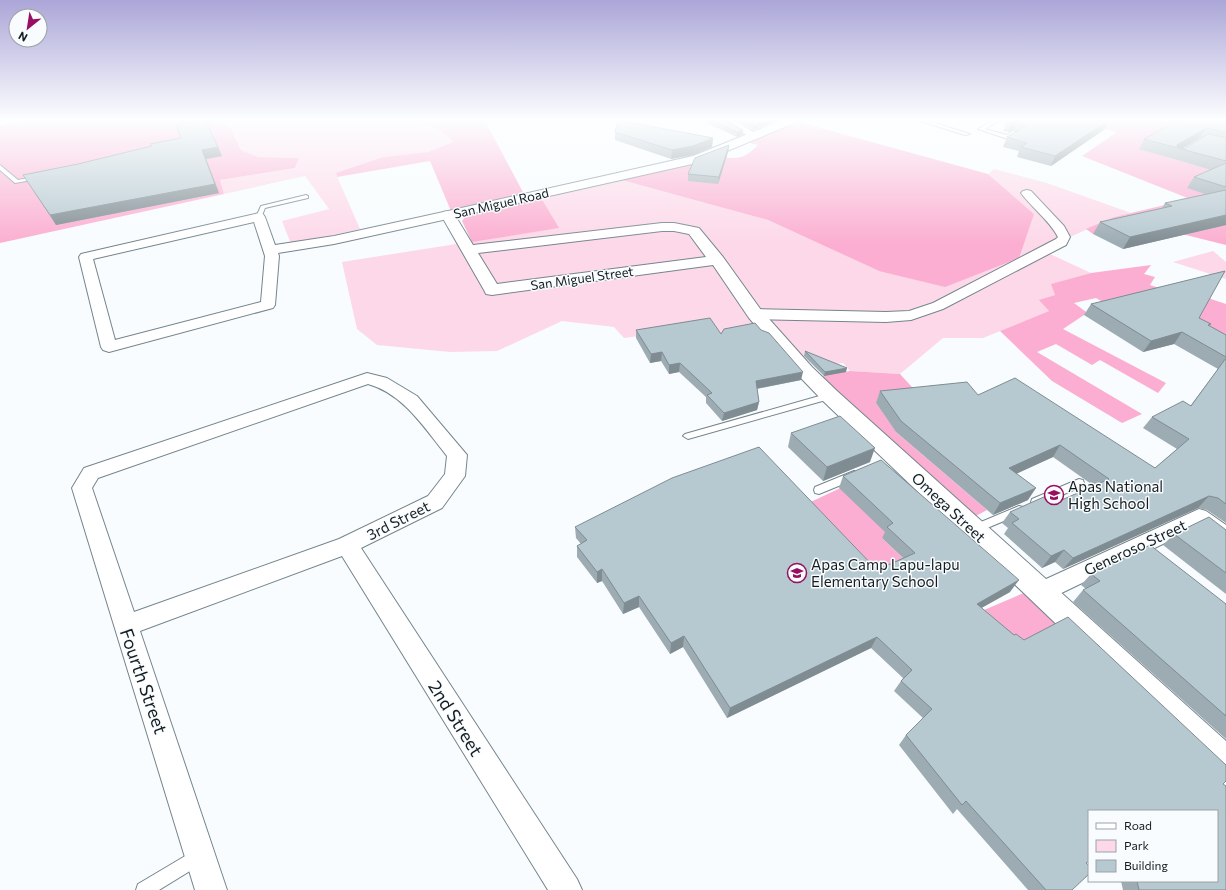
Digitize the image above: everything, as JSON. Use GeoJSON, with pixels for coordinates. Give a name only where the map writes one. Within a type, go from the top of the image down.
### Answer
{"type":"FeatureCollection","features":[{"type":"Feature","properties":{"kind":"street","name":"San Miguel Road"},"geometry":{"type":"LineString","coordinates":[[271,250],[334,240],[691,161]]}},
{"type":"Feature","properties":{"kind":"street"},"geometry":{"type":"LineString","coordinates":[[755,314],[886,317],[911,315],[938,306],[1061,242],[1064,237],[1060,229],[1027,193]]}},
{"type":"Feature","properties":{"kind":"street","name":"San Miguel Street"},"geometry":{"type":"LineString","coordinates":[[448,215],[492,290],[717,260]]}},
{"type":"Feature","properties":{"kind":"street"},"geometry":{"type":"LineString","coordinates":[[259,217],[272,256],[268,305],[109,348],[86,257],[259,217]]}},
{"type":"Feature","properties":{"kind":"street","name":"Omega Street"},"geometry":{"type":"LineString","coordinates":[[469,250],[662,227],[679,227],[694,231],[717,260],[755,314],[805,371],[890,459],[973,530],[1226,763]]}},
{"type":"Feature","properties":{"kind":"street","name":"3rd Street"},"geometry":{"type":"LineString","coordinates":[[92,473],[367,378],[381,382],[411,400],[457,455],[455,476],[435,502],[347,545],[126,626]]}},
{"type":"Feature","properties":{"kind":"street","name":"Fourth Street"},"geometry":{"type":"LineString","coordinates":[[92,473],[82,488],[126,626],[170,755],[212,890]]}},
{"type":"Feature","properties":{"kind":"street","name":"Generoso Street"},"geometry":{"type":"LineString","coordinates":[[1041,592],[1199,517],[1226,536]]}},
{"type":"Feature","properties":{"kind":"street"},"geometry":{"type":"LineString","coordinates":[[1142,544],[1160,558]]}},
{"type":"Feature","properties":{"kind":"street","name":"2nd Street"},"geometry":{"type":"LineString","coordinates":[[347,545],[566,890]]}},
{"type":"Feature","properties":{"kind":"lane"},"geometry":{"type":"LineString","coordinates":[[0,167],[17,182],[45,177]]}},
{"type":"Feature","properties":{"kind":"lane"},"geometry":{"type":"LineString","coordinates":[[259,217],[263,206],[306,197]]}},
{"type":"Feature","properties":{"kind":"lane"},"geometry":{"type":"LineString","coordinates":[[688,436],[830,396]]}},
{"type":"Feature","properties":{"kind":"lane"},"geometry":{"type":"LineString","coordinates":[[819,490],[866,470]]}},
{"type":"Feature","properties":{"kind":"lane"},"geometry":{"type":"LineString","coordinates":[[973,530],[1079,483]]}},
{"type":"Feature","properties":{"kind":"lane"},"geometry":{"type":"LineString","coordinates":[[144,890],[200,854]]}},
{"type":"Feature","properties":{"kind":"green space"},"geometry":{"type":"Polygon","coordinates":[[[298,161],[373,161],[336,174],[360,229],[291,244],[282,221],[329,209],[305,176],[224,194],[220,180],[295,168],[298,161]]]}},
{"type":"Feature","properties":{"kind":"green space"},"geometry":{"type":"Polygon","coordinates":[[[994,169],[1047,183],[1131,213],[1114,217],[1068,238],[1048,253],[1091,273],[1052,284],[1055,295],[1040,300],[1049,311],[983,338],[943,338],[900,374],[850,371],[843,363],[828,365],[798,354],[686,330],[624,338],[614,327],[562,321],[497,351],[450,352],[377,345],[357,329],[342,262],[558,228],[540,196],[618,179],[768,220],[879,271],[1034,214],[988,174],[994,169]]]}},
{"type":"Feature","properties":{"kind":"green space"},"geometry":{"type":"Polygon","coordinates":[[[1213,251],[1226,262],[1226,279],[1173,262],[1213,251]]]}},
{"type":"Feature","properties":{"kind":"shaded area"},"geometry":{"type":"Polygon","coordinates":[[[0,161],[298,161],[295,168],[220,180],[224,194],[0,243],[0,161]]]}},
{"type":"Feature","properties":{"kind":"shaded area"},"geometry":{"type":"Polygon","coordinates":[[[373,161],[506,161],[524,194],[451,211],[430,161],[337,177],[336,173],[373,161]]]}},
{"type":"Feature","properties":{"kind":"shaded area"},"geometry":{"type":"Polygon","coordinates":[[[699,161],[939,161],[988,174],[1034,214],[1019,258],[945,287],[879,271],[768,220],[618,179],[699,161]]]}},
{"type":"Feature","properties":{"kind":"shaded area"},"geometry":{"type":"Polygon","coordinates":[[[1093,161],[1178,161],[1219,172],[1226,182],[1226,245],[1186,235],[1154,220],[1093,234],[1086,229],[1114,217],[1190,199],[1093,161]]]}},
{"type":"Feature","properties":{"kind":"shaded area"},"geometry":{"type":"Polygon","coordinates":[[[540,196],[559,228],[472,242],[462,221],[468,213],[540,196]]]}},
{"type":"Feature","properties":{"kind":"shaded area"},"geometry":{"type":"Polygon","coordinates":[[[1151,265],[1144,274],[1155,277],[1150,285],[1205,303],[1208,298],[1226,304],[1226,341],[1113,308],[1096,298],[1074,303],[1089,314],[1084,315],[1063,329],[1166,383],[1158,393],[1100,360],[1092,365],[1056,344],[1037,352],[1142,414],[1122,423],[1052,381],[1000,331],[1049,311],[1039,300],[1055,295],[1051,284],[1091,273],[1151,265]]]}},
{"type":"Feature","properties":{"kind":"shaded area"},"geometry":{"type":"Polygon","coordinates":[[[850,371],[900,374],[921,397],[876,403],[897,433],[987,510],[972,518],[853,410],[822,376],[850,371]]]}},
{"type":"Feature","properties":{"kind":"shaded area"},"geometry":{"type":"Polygon","coordinates":[[[877,471],[888,535],[882,538],[909,564],[875,580],[802,506],[877,471]]]}},
{"type":"Feature","properties":{"kind":"shaded area"},"geometry":{"type":"Polygon","coordinates":[[[1026,592],[1062,626],[1015,650],[970,616],[1026,592]]]}},
{"type":"Feature","properties":{"kind":"building"},"geometry":{"type":"Polygon","coordinates":[[[92,161],[206,161],[215,184],[50,215],[23,175],[92,161]]]}},
{"type":"Feature","properties":{"kind":"building"},"geometry":{"type":"Polygon","coordinates":[[[694,161],[724,161],[719,177],[688,174],[694,161]]]}},
{"type":"Feature","properties":{"kind":"building"},"geometry":{"type":"Polygon","coordinates":[[[1226,163],[1226,187],[1194,177],[1226,163]]]}},
{"type":"Feature","properties":{"kind":"building"},"geometry":{"type":"Polygon","coordinates":[[[1226,190],[1226,215],[1130,237],[1100,222],[1172,206],[1165,203],[1226,190]]]}},
{"type":"Feature","properties":{"kind":"building"},"geometry":{"type":"Polygon","coordinates":[[[1225,271],[1199,318],[1211,324],[1208,325],[1226,335],[1226,357],[1182,332],[1151,341],[1091,304],[1225,271]]]}},
{"type":"Feature","properties":{"kind":"building"},"geometry":{"type":"Polygon","coordinates":[[[710,318],[721,334],[724,329],[755,323],[761,330],[769,333],[803,372],[756,381],[759,402],[724,413],[707,395],[712,393],[680,363],[669,365],[662,352],[651,354],[636,330],[710,318]]]}},
{"type":"Feature","properties":{"kind":"building"},"geometry":{"type":"Polygon","coordinates":[[[805,351],[847,368],[825,372],[805,351]]]}},
{"type":"Feature","properties":{"kind":"building","name":"Apas National High School"},"geometry":{"type":"Polygon","coordinates":[[[1226,358],[1226,504],[1218,498],[1209,496],[1073,558],[1064,550],[1051,556],[1012,523],[1019,519],[1010,512],[1046,496],[1055,503],[1109,479],[1060,445],[1009,468],[1036,488],[1000,503],[901,421],[880,391],[967,382],[978,395],[1015,378],[1155,468],[1189,439],[1152,417],[1183,401],[1191,406],[1226,358]]]}},
{"type":"Feature","properties":{"kind":"building"},"geometry":{"type":"Polygon","coordinates":[[[840,416],[875,448],[827,467],[791,433],[840,416]]]}},
{"type":"Feature","properties":{"kind":"building"},"geometry":{"type":"Polygon","coordinates":[[[759,447],[877,570],[915,553],[887,527],[893,523],[843,476],[881,460],[1019,580],[977,604],[1014,635],[1016,634],[1024,640],[1068,617],[1226,765],[1226,781],[1223,784],[1226,786],[1226,890],[1139,890],[1137,882],[1218,882],[1218,810],[1088,810],[1088,862],[1086,863],[1088,865],[1088,875],[1072,890],[1046,890],[966,801],[962,805],[906,735],[932,709],[901,681],[912,670],[877,637],[730,708],[684,636],[671,643],[639,596],[624,603],[602,569],[597,572],[577,546],[587,540],[575,527],[672,478],[759,447]]]}},
{"type":"Feature","properties":{"kind":"building"},"geometry":{"type":"Polygon","coordinates":[[[1209,517],[1226,530],[1226,573],[1174,534],[1209,517]]]}},
{"type":"Feature","properties":{"kind":"building"},"geometry":{"type":"Polygon","coordinates":[[[1150,545],[1226,604],[1226,716],[1083,590],[1100,581],[1091,574],[1150,545]]]}},
{"type":"Feature","properties":{"kind":"place","name":"Apas National High School"},"geometry":{"type":"Point","coordinates":[1054,495]}},
{"type":"Feature","properties":{"kind":"place","name":"Apas Camp Lapu-lapu Elementary School"},"geometry":{"type":"Point","coordinates":[797,573]}}]}
